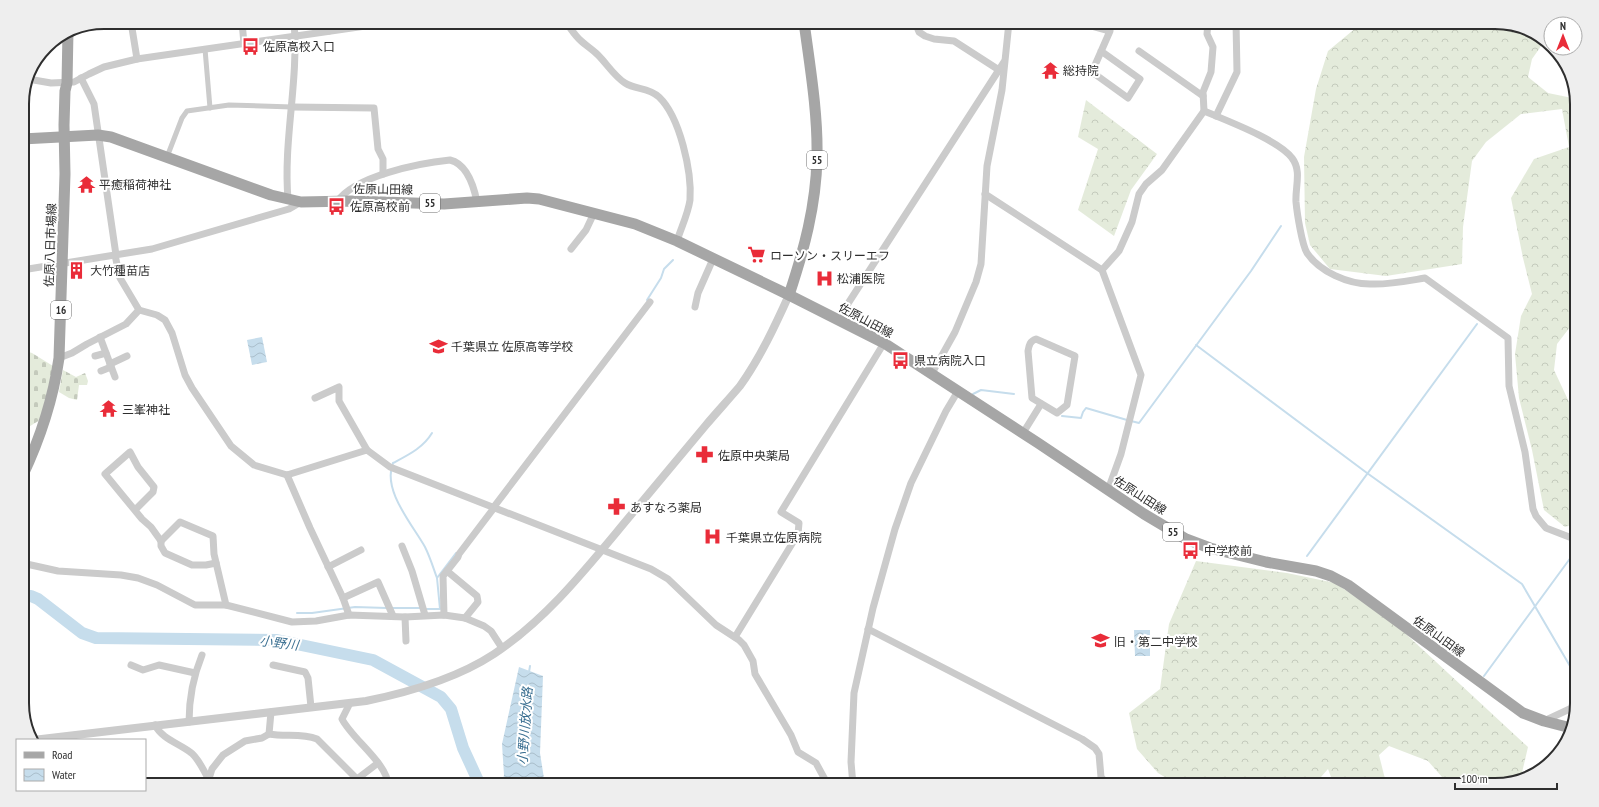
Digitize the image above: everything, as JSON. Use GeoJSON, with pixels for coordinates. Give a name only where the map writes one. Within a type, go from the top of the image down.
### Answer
{"type":"FeatureCollection","features":[{"type":"Feature","properties":{"kind":"main road","name":"55"},"geometry":{"type":"LineString","coordinates":[[789,295],[804,249],[812,208],[817,159],[815,110],[805,29]]}},
{"type":"Feature","properties":{"kind":"main road","name":"佐原八日市場線"},"geometry":{"type":"LineString","coordinates":[[29,461],[50,404],[59,358],[65,174],[65,91],[67,83],[68,39]]}},
{"type":"Feature","properties":{"kind":"main road","name":"佐原山田線"},"geometry":{"type":"LineString","coordinates":[[64,136],[98,135],[122,140],[248,187],[301,202],[444,204],[527,198],[539,199],[635,224],[713,258],[884,343],[1108,490],[1186,539],[1210,548],[1266,562],[1316,570],[1348,585],[1523,713],[1544,721],[1566,727]]}},
{"type":"Feature","properties":{"kind":"main road","name":"55"},"geometry":{"type":"LineString","coordinates":[[29,138],[64,136]]}},
{"type":"Feature","properties":{"kind":"street"},"geometry":{"type":"LineString","coordinates":[[132,29],[137,59]]}},
{"type":"Feature","properties":{"kind":"street"},"geometry":{"type":"LineString","coordinates":[[243,29],[244,44]]}},
{"type":"Feature","properties":{"kind":"street"},"geometry":{"type":"LineString","coordinates":[[288,199],[289,126],[292,107],[294,29]]}},
{"type":"Feature","properties":{"kind":"street"},"geometry":{"type":"LineString","coordinates":[[33,81],[51,83],[74,82],[104,67],[137,59],[343,29]]}},
{"type":"Feature","properties":{"kind":"street"},"geometry":{"type":"LineString","coordinates":[[571,29],[579,39],[597,54],[625,83],[648,89],[659,97],[676,122],[684,149],[690,197],[677,241]]}},
{"type":"Feature","properties":{"kind":"street"},"geometry":{"type":"LineString","coordinates":[[918,29],[919,32],[925,36],[934,39],[954,41],[999,70]]}},
{"type":"Feature","properties":{"kind":"street"},"geometry":{"type":"LineString","coordinates":[[931,375],[955,332],[976,282],[981,264],[987,166],[1002,90],[1008,29]]}},
{"type":"Feature","properties":{"kind":"street"},"geometry":{"type":"LineString","coordinates":[[1101,51],[1140,79],[1128,98],[1092,72],[1101,51],[1110,31],[1103,29]]}},
{"type":"Feature","properties":{"kind":"street"},"geometry":{"type":"LineString","coordinates":[[1102,270],[1119,251],[1132,222],[1140,194],[1146,184],[1162,170],[1204,111],[1203,92],[1211,72],[1213,46],[1207,34],[1207,29]]}},
{"type":"Feature","properties":{"kind":"street"},"geometry":{"type":"LineString","coordinates":[[1216,116],[1237,72],[1236,29]]}},
{"type":"Feature","properties":{"kind":"street"},"geometry":{"type":"LineString","coordinates":[[205,50],[210,108]]}},
{"type":"Feature","properties":{"kind":"street"},"geometry":{"type":"LineString","coordinates":[[1139,51],[1203,96]]}},
{"type":"Feature","properties":{"kind":"street"},"geometry":{"type":"LineString","coordinates":[[838,319],[1005,60]]}},
{"type":"Feature","properties":{"kind":"street"},"geometry":{"type":"LineString","coordinates":[[81,78],[94,104],[120,278],[139,310],[157,315],[165,320],[172,333],[185,375],[208,414],[231,446],[254,465],[287,476],[367,450]]}},
{"type":"Feature","properties":{"kind":"street"},"geometry":{"type":"LineString","coordinates":[[167,157],[184,114],[187,111],[240,105],[374,108],[378,149],[383,159],[383,174]]}},
{"type":"Feature","properties":{"kind":"street"},"geometry":{"type":"LineString","coordinates":[[1204,111],[1273,142],[1292,158],[1298,172],[1296,202],[1301,230],[1306,252],[1316,264],[1327,271],[1351,281],[1370,284],[1425,278],[1508,338],[1509,386],[1525,452],[1533,509],[1536,516],[1546,528],[1570,537]]}},
{"type":"Feature","properties":{"kind":"street"},"geometry":{"type":"LineString","coordinates":[[337,202],[342,195],[383,174],[438,162],[455,162],[472,182],[477,202]]}},
{"type":"Feature","properties":{"kind":"street"},"geometry":{"type":"LineString","coordinates":[[985,194],[1102,270],[1141,374],[1121,454],[1108,490]]}},
{"type":"Feature","properties":{"kind":"street"},"geometry":{"type":"LineString","coordinates":[[29,269],[152,249],[289,209],[301,202]]}},
{"type":"Feature","properties":{"kind":"street"},"geometry":{"type":"LineString","coordinates":[[572,249],[586,230],[594,213]]}},
{"type":"Feature","properties":{"kind":"street"},"geometry":{"type":"LineString","coordinates":[[695,307],[698,293],[713,258]]}},
{"type":"Feature","properties":{"kind":"street"},"geometry":{"type":"LineString","coordinates":[[54,739],[75,738],[155,725],[350,703],[407,692],[463,671],[502,648],[553,606],[740,385],[774,330],[789,295]]}},
{"type":"Feature","properties":{"kind":"street"},"geometry":{"type":"LineString","coordinates":[[444,616],[443,576],[492,508],[650,302]]}},
{"type":"Feature","properties":{"kind":"street"},"geometry":{"type":"LineString","coordinates":[[59,358],[126,324],[139,310]]}},
{"type":"Feature","properties":{"kind":"street"},"geometry":{"type":"LineString","coordinates":[[100,337],[114,377]]}},
{"type":"Feature","properties":{"kind":"street"},"geometry":{"type":"LineString","coordinates":[[1036,339],[1075,356],[1067,405],[1057,413],[1042,404],[1032,398],[1030,381],[1028,351],[1029,344],[1032,340],[1036,339]]}},
{"type":"Feature","properties":{"kind":"street"},"geometry":{"type":"LineString","coordinates":[[735,636],[798,534],[799,523],[781,512],[884,343]]}},
{"type":"Feature","properties":{"kind":"street"},"geometry":{"type":"LineString","coordinates":[[95,356],[106,353]]}},
{"type":"Feature","properties":{"kind":"street"},"geometry":{"type":"LineString","coordinates":[[101,371],[127,356]]}},
{"type":"Feature","properties":{"kind":"street"},"geometry":{"type":"LineString","coordinates":[[315,398],[339,388],[340,401],[367,450],[391,468],[651,569],[668,579],[716,625],[735,636],[748,650],[753,661],[755,674],[791,735],[798,752],[816,763],[824,778]]}},
{"type":"Feature","properties":{"kind":"street"},"geometry":{"type":"LineString","coordinates":[[852,778],[851,762],[854,693],[868,629],[895,529],[911,483],[946,411],[958,391]]}},
{"type":"Feature","properties":{"kind":"street"},"geometry":{"type":"LineString","coordinates":[[1023,433],[1042,404]]}},
{"type":"Feature","properties":{"kind":"street"},"geometry":{"type":"LineString","coordinates":[[135,510],[153,492],[154,487],[138,467],[130,452],[105,474],[142,520],[151,527],[161,541],[161,546],[165,553],[192,565],[216,563]]}},
{"type":"Feature","properties":{"kind":"street"},"geometry":{"type":"LineString","coordinates":[[287,476],[343,598],[347,610]]}},
{"type":"Feature","properties":{"kind":"street"},"geometry":{"type":"LineString","coordinates":[[161,541],[180,522],[213,536],[214,554],[226,605]]}},
{"type":"Feature","properties":{"kind":"street"},"geometry":{"type":"LineString","coordinates":[[402,546],[412,571],[425,615]]}},
{"type":"Feature","properties":{"kind":"street"},"geometry":{"type":"LineString","coordinates":[[328,567],[361,550]]}},
{"type":"Feature","properties":{"kind":"street"},"geometry":{"type":"LineString","coordinates":[[29,565],[58,571],[122,575],[138,578],[157,585],[195,605],[226,605],[292,622],[316,621],[347,610],[405,617],[425,615],[465,618],[484,626],[491,631],[502,648]]}},
{"type":"Feature","properties":{"kind":"street"},"geometry":{"type":"LineString","coordinates":[[447,571],[477,596],[478,602],[465,618]]}},
{"type":"Feature","properties":{"kind":"street"},"geometry":{"type":"LineString","coordinates":[[343,598],[378,582],[393,616]]}},
{"type":"Feature","properties":{"kind":"street"},"geometry":{"type":"LineString","coordinates":[[405,617],[406,641]]}},
{"type":"Feature","properties":{"kind":"street"},"geometry":{"type":"LineString","coordinates":[[868,629],[1082,739],[1095,748],[1099,754],[1102,778]]}},
{"type":"Feature","properties":{"kind":"street"},"geometry":{"type":"LineString","coordinates":[[189,722],[189,704],[195,672],[202,655]]}},
{"type":"Feature","properties":{"kind":"street"},"geometry":{"type":"LineString","coordinates":[[131,665],[143,670],[159,666],[195,672]]}},
{"type":"Feature","properties":{"kind":"street"},"geometry":{"type":"LineString","coordinates":[[273,666],[305,672],[308,678],[311,707]]}},
{"type":"Feature","properties":{"kind":"street"},"geometry":{"type":"LineString","coordinates":[[350,703],[342,719],[346,727],[378,763],[387,778]]}},
{"type":"Feature","properties":{"kind":"street"},"geometry":{"type":"LineString","coordinates":[[1544,721],[1569,709]]}},
{"type":"Feature","properties":{"kind":"street"},"geometry":{"type":"LineString","coordinates":[[269,734],[270,712]]}},
{"type":"Feature","properties":{"kind":"street"},"geometry":{"type":"LineString","coordinates":[[155,725],[164,736],[192,753],[206,778]]}},
{"type":"Feature","properties":{"kind":"street"},"geometry":{"type":"LineString","coordinates":[[209,778],[212,769],[223,755],[245,741],[262,738],[269,734],[281,736],[309,736],[317,739],[354,778]]}},
{"type":"Feature","properties":{"kind":"street"},"geometry":{"type":"LineString","coordinates":[[362,778],[378,763]]}},
{"type":"Feature","properties":{"kind":"green space"},"geometry":{"type":"Polygon","coordinates":[[[1355,29],[1495,29],[1524,35],[1541,46],[1532,59],[1528,77],[1548,93],[1570,98],[1570,99],[1570,327],[1557,344],[1554,370],[1570,404],[1570,525],[1565,527],[1544,510],[1532,450],[1519,398],[1515,354],[1521,316],[1532,294],[1511,198],[1534,159],[1569,147],[1562,109],[1521,114],[1486,142],[1472,161],[1463,227],[1462,264],[1386,276],[1330,269],[1310,245],[1305,223],[1304,157],[1316,89],[1328,51],[1355,29]]]}},
{"type":"Feature","properties":{"kind":"green space"},"geometry":{"type":"Polygon","coordinates":[[[1086,100],[1157,154],[1131,190],[1114,236],[1078,210],[1098,149],[1078,137],[1086,100]]]}},
{"type":"Feature","properties":{"kind":"green space"},"geometry":{"type":"Polygon","coordinates":[[[29,352],[53,366],[40,420],[29,427],[29,352]]]}},
{"type":"Feature","properties":{"kind":"green space"},"geometry":{"type":"Polygon","coordinates":[[[63,370],[76,377],[85,373],[88,381],[87,385],[79,385],[77,400],[69,398],[59,392],[63,370]]]}},
{"type":"Feature","properties":{"kind":"green space"},"geometry":{"type":"Polygon","coordinates":[[[1196,561],[1287,573],[1335,583],[1394,623],[1528,747],[1522,773],[1495,778],[1443,778],[1428,761],[1389,746],[1379,755],[1385,778],[1331,778],[1328,769],[1320,778],[1166,778],[1158,773],[1137,749],[1129,713],[1160,689],[1169,624],[1196,561]]]}},
{"type":"Feature","properties":{"kind":"water"},"geometry":{"type":"Polygon","coordinates":[[[262,337],[267,362],[252,365],[247,340],[262,337]]]}},
{"type":"Feature","properties":{"kind":"water"},"geometry":{"type":"Polygon","coordinates":[[[1134,630],[1150,630],[1150,656],[1135,656],[1134,630]]]}},
{"type":"Feature","properties":{"kind":"water"},"geometry":{"type":"Polygon","coordinates":[[[519,667],[543,676],[540,753],[544,778],[503,778],[502,744],[519,667]]]}},
{"type":"Feature","properties":{"kind":"waterway"},"geometry":{"type":"LineString","coordinates":[[1131,421],[1139,423],[1251,271],[1281,226]]}},
{"type":"Feature","properties":{"kind":"waterway"},"geometry":{"type":"LineString","coordinates":[[647,300],[661,278],[664,269],[673,260]]}},
{"type":"Feature","properties":{"kind":"waterway"},"geometry":{"type":"LineString","coordinates":[[1307,556],[1477,324]]}},
{"type":"Feature","properties":{"kind":"waterway"},"geometry":{"type":"LineString","coordinates":[[1196,345],[1367,473],[1522,584],[1570,666]]}},
{"type":"Feature","properties":{"kind":"waterway"},"geometry":{"type":"LineString","coordinates":[[973,394],[981,390],[1014,394]]}},
{"type":"Feature","properties":{"kind":"waterway"},"geometry":{"type":"LineString","coordinates":[[1062,416],[1081,418],[1086,408],[1127,420]]}},
{"type":"Feature","properties":{"kind":"waterway"},"geometry":{"type":"LineString","coordinates":[[432,433],[420,447],[393,463],[391,473],[395,495],[406,517],[425,547],[437,578]]}},
{"type":"Feature","properties":{"kind":"waterway"},"geometry":{"type":"LineString","coordinates":[[425,609],[440,609],[437,578],[456,553]]}},
{"type":"Feature","properties":{"kind":"waterway"},"geometry":{"type":"LineString","coordinates":[[1484,676],[1570,559]]}},
{"type":"Feature","properties":{"kind":"waterway","name":"小野川"},"geometry":{"type":"LineString","coordinates":[[29,596],[38,599],[82,633],[96,638],[277,640],[373,660],[441,697],[451,709],[463,748],[477,778]]}},
{"type":"Feature","properties":{"kind":"waterway"},"geometry":{"type":"LineString","coordinates":[[297,613],[312,613],[355,607],[387,608]]}},
{"type":"Feature","properties":{"kind":"waterway"},"geometry":{"type":"LineString","coordinates":[[391,608],[421,608]]}},
{"type":"Feature","properties":{"kind":"waterway","name":"小野川放水路"},"geometry":{"type":"LineString","coordinates":[[529,672],[530,666]]}},
{"type":"Feature","properties":{"kind":"place","name":"佐原高校入口"},"geometry":{"type":"Point","coordinates":[250,46]}},
{"type":"Feature","properties":{"kind":"place","name":"総持院"},"geometry":{"type":"Point","coordinates":[1050,70]}},
{"type":"Feature","properties":{"kind":"place","name":"平癒稲荷神社"},"geometry":{"type":"Point","coordinates":[86,184]}},
{"type":"Feature","properties":{"kind":"place","name":"佐原高校前"},"geometry":{"type":"Point","coordinates":[337,206]}},
{"type":"Feature","properties":{"kind":"place","name":"ローソン・スリーエフ"},"geometry":{"type":"Point","coordinates":[757,255]}},
{"type":"Feature","properties":{"kind":"place","name":"大竹種苗店"},"geometry":{"type":"Point","coordinates":[77,270]}},
{"type":"Feature","properties":{"kind":"place","name":"松浦医院"},"geometry":{"type":"Point","coordinates":[824,278]}},
{"type":"Feature","properties":{"kind":"place","name":"千葉県立 佐原高等学校"},"geometry":{"type":"Point","coordinates":[438,346]}},
{"type":"Feature","properties":{"kind":"place","name":"県立病院入口"},"geometry":{"type":"Point","coordinates":[901,360]}},
{"type":"Feature","properties":{"kind":"place","name":"三峯神社"},"geometry":{"type":"Point","coordinates":[109,409]}},
{"type":"Feature","properties":{"kind":"place","name":"佐原中央薬局"},"geometry":{"type":"Point","coordinates":[705,455]}},
{"type":"Feature","properties":{"kind":"place","name":"あすなろ薬局"},"geometry":{"type":"Point","coordinates":[617,507]}},
{"type":"Feature","properties":{"kind":"place","name":"千葉県立佐原病院"},"geometry":{"type":"Point","coordinates":[713,537]}},
{"type":"Feature","properties":{"kind":"place","name":"中学校前"},"geometry":{"type":"Point","coordinates":[1191,550]}},
{"type":"Feature","properties":{"kind":"place","name":"旧・第二中学校"},"geometry":{"type":"Point","coordinates":[1101,641]}}]}
